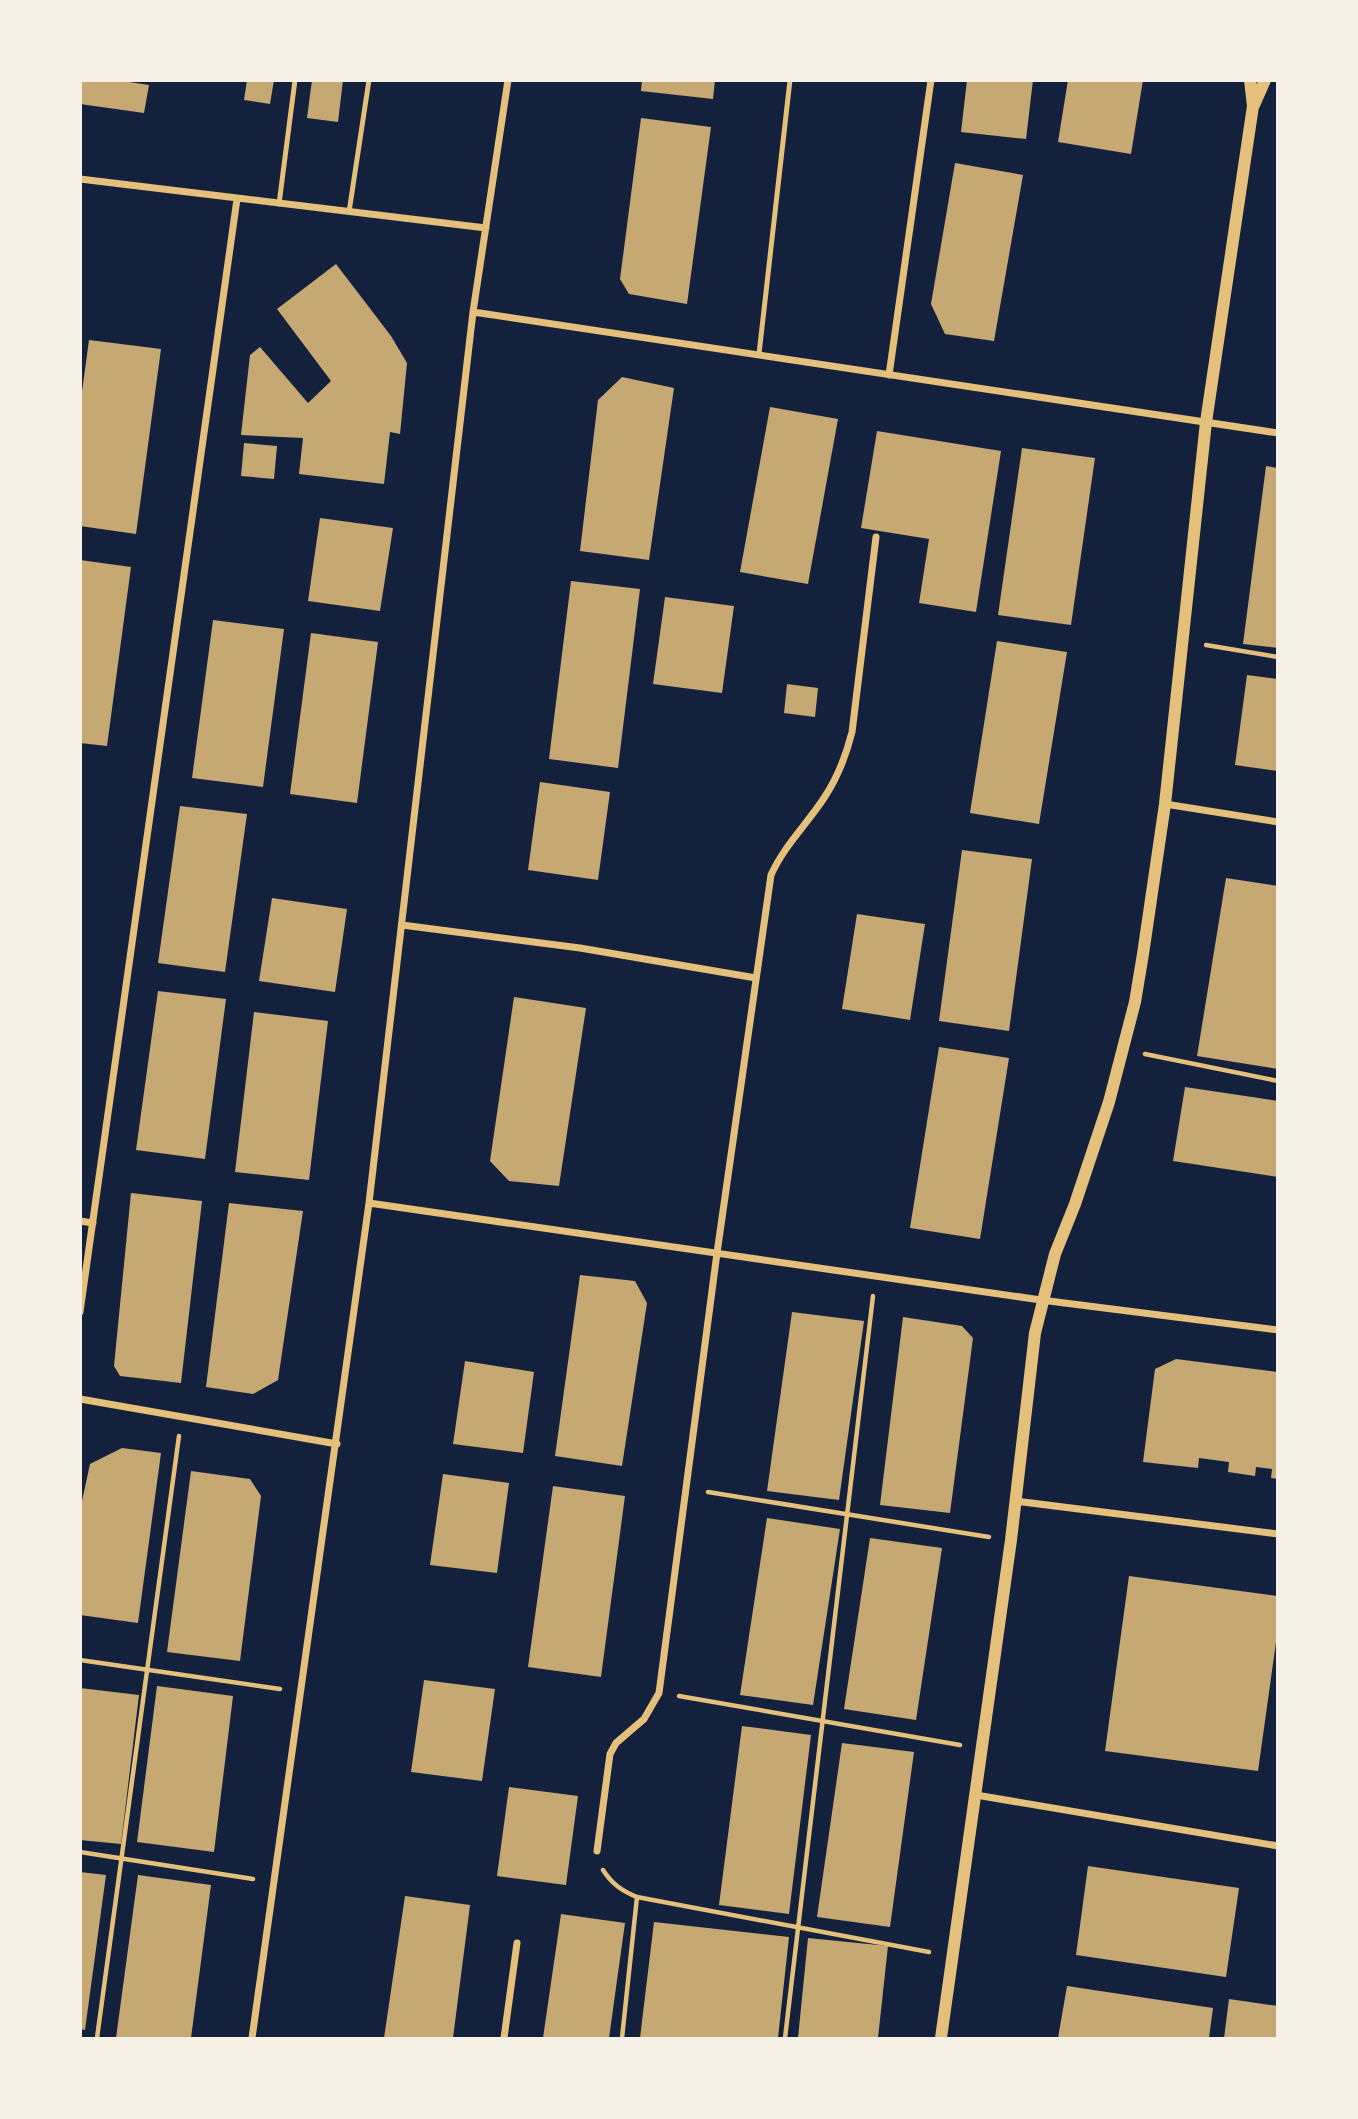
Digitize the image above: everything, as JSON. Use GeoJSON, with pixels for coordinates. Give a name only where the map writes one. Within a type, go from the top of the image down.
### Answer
{"type":"FeatureCollection","features":[{"type":"Feature","properties":{"kind":"street"},"geometry":{"type":"LineString","coordinates":[[252,2039],[369,1203],[473,312],[508,80]]}},
{"type":"Feature","properties":{"kind":"street"},"geometry":{"type":"LineString","coordinates":[[889,375],[931,80]]}},
{"type":"Feature","properties":{"kind":"street"},"geometry":{"type":"LineString","coordinates":[[941,2039],[1011,1540],[1041,1300],[1055,1254],[1093,1153],[1124,1050],[1143,954],[1165,804],[1206,422],[1253,106],[1250,80]]}},
{"type":"Feature","properties":{"kind":"street"},"geometry":{"type":"LineString","coordinates":[[1253,106],[1265,80]]}},
{"type":"Feature","properties":{"kind":"street"},"geometry":{"type":"LineString","coordinates":[[80,179],[486,228]]}},
{"type":"Feature","properties":{"kind":"street"},"geometry":{"type":"LineString","coordinates":[[80,1312],[237,199]]}},
{"type":"Feature","properties":{"kind":"street"},"geometry":{"type":"LineString","coordinates":[[473,312],[1278,433]]}},
{"type":"Feature","properties":{"kind":"street"},"geometry":{"type":"LineString","coordinates":[[597,1851],[610,1754],[616,1743],[643,1718],[659,1693],[717,1253],[771,875],[778,859],[824,799],[846,755],[852,732],[876,537]]}},
{"type":"Feature","properties":{"kind":"street"},"geometry":{"type":"LineString","coordinates":[[1165,804],[1278,822]]}},
{"type":"Feature","properties":{"kind":"street"},"geometry":{"type":"LineString","coordinates":[[402,925],[579,948],[755,978]]}},
{"type":"Feature","properties":{"kind":"street"},"geometry":{"type":"LineString","coordinates":[[369,1203],[1041,1300],[1278,1330]]}},
{"type":"Feature","properties":{"kind":"street"},"geometry":{"type":"LineString","coordinates":[[80,1222],[93,1223]]}},
{"type":"Feature","properties":{"kind":"street"},"geometry":{"type":"LineString","coordinates":[[80,1399],[337,1444]]}},
{"type":"Feature","properties":{"kind":"street"},"geometry":{"type":"LineString","coordinates":[[1015,1501],[1278,1534]]}},
{"type":"Feature","properties":{"kind":"street"},"geometry":{"type":"LineString","coordinates":[[976,1795],[1278,1846]]}},
{"type":"Feature","properties":{"kind":"street"},"geometry":{"type":"LineString","coordinates":[[504,2039],[517,1943]]}},
{"type":"Feature","properties":{"kind":"lane"},"geometry":{"type":"LineString","coordinates":[[279,204],[295,80]]}},
{"type":"Feature","properties":{"kind":"lane"},"geometry":{"type":"LineString","coordinates":[[349,212],[369,80]]}},
{"type":"Feature","properties":{"kind":"lane"},"geometry":{"type":"LineString","coordinates":[[759,354],[790,80]]}},
{"type":"Feature","properties":{"kind":"path"},"geometry":{"type":"LineString","coordinates":[[1182,642],[1278,657]]}},
{"type":"Feature","properties":{"kind":"path"},"geometry":{"type":"LineString","coordinates":[[1124,1050],[1278,1082]]}},
{"type":"Feature","properties":{"kind":"path"},"geometry":{"type":"LineString","coordinates":[[785,2039],[875,1276]]}},
{"type":"Feature","properties":{"kind":"path"},"geometry":{"type":"LineString","coordinates":[[96,2039],[182,1417]]}},
{"type":"Feature","properties":{"kind":"path"},"geometry":{"type":"LineString","coordinates":[[686,1488],[1011,1540]]}},
{"type":"Feature","properties":{"kind":"path"},"geometry":{"type":"LineString","coordinates":[[80,1660],[302,1692]]}},
{"type":"Feature","properties":{"kind":"path"},"geometry":{"type":"LineString","coordinates":[[659,1693],[982,1749]]}},
{"type":"Feature","properties":{"kind":"path"},"geometry":{"type":"LineString","coordinates":[[597,1851],[601,1867],[610,1880],[622,1891],[637,1897],[954,1956]]}},
{"type":"Feature","properties":{"kind":"path"},"geometry":{"type":"LineString","coordinates":[[80,1852],[275,1883]]}},
{"type":"Feature","properties":{"kind":"path"},"geometry":{"type":"LineString","coordinates":[[622,2039],[637,1897]]}},
{"type":"Feature","properties":{"kind":"building"},"geometry":{"type":"Polygon","coordinates":[[[80,80],[116,80],[149,85],[144,113],[80,104],[80,80]]]}},
{"type":"Feature","properties":{"kind":"building"},"geometry":{"type":"Polygon","coordinates":[[[247,80],[274,80],[270,104],[244,100],[247,80]]]}},
{"type":"Feature","properties":{"kind":"building"},"geometry":{"type":"Polygon","coordinates":[[[312,80],[343,80],[338,122],[307,118],[312,80]]]}},
{"type":"Feature","properties":{"kind":"building"},"geometry":{"type":"Polygon","coordinates":[[[642,80],[715,80],[713,99],[641,91],[642,80]]]}},
{"type":"Feature","properties":{"kind":"building"},"geometry":{"type":"Polygon","coordinates":[[[967,80],[1033,80],[1026,139],[961,132],[967,80]]]}},
{"type":"Feature","properties":{"kind":"building"},"geometry":{"type":"Polygon","coordinates":[[[1068,80],[1143,80],[1131,154],[1058,142],[1068,80]]]}},
{"type":"Feature","properties":{"kind":"building"},"geometry":{"type":"Polygon","coordinates":[[[641,118],[711,127],[687,304],[629,294],[620,279],[641,118]]]}},
{"type":"Feature","properties":{"kind":"building"},"geometry":{"type":"Polygon","coordinates":[[[955,163],[1023,175],[994,341],[945,334],[931,304],[955,163]]]}},
{"type":"Feature","properties":{"kind":"building"},"geometry":{"type":"Polygon","coordinates":[[[336,264],[391,336],[407,363],[400,434],[390,432],[384,484],[299,474],[303,438],[241,435],[250,355],[260,347],[308,403],[331,381],[277,309],[336,264]]]}},
{"type":"Feature","properties":{"kind":"building"},"geometry":{"type":"Polygon","coordinates":[[[89,340],[161,349],[136,534],[80,526],[80,406],[89,340]]]}},
{"type":"Feature","properties":{"kind":"building"},"geometry":{"type":"Polygon","coordinates":[[[622,377],[674,388],[649,560],[580,551],[598,400],[622,377]]]}},
{"type":"Feature","properties":{"kind":"building"},"geometry":{"type":"Polygon","coordinates":[[[770,407],[838,419],[808,584],[740,572],[770,407]]]}},
{"type":"Feature","properties":{"kind":"building"},"geometry":{"type":"Polygon","coordinates":[[[877,431],[1001,451],[976,612],[919,603],[929,539],[861,528],[877,431]]]}},
{"type":"Feature","properties":{"kind":"building"},"geometry":{"type":"Polygon","coordinates":[[[244,443],[277,446],[274,479],[241,476],[244,443]]]}},
{"type":"Feature","properties":{"kind":"building"},"geometry":{"type":"Polygon","coordinates":[[[1022,448],[1095,458],[1071,625],[998,615],[1022,448]]]}},
{"type":"Feature","properties":{"kind":"building"},"geometry":{"type":"Polygon","coordinates":[[[1266,466],[1278,468],[1278,648],[1243,644],[1266,466]]]}},
{"type":"Feature","properties":{"kind":"building"},"geometry":{"type":"Polygon","coordinates":[[[320,518],[393,528],[380,611],[308,601],[320,518]]]}},
{"type":"Feature","properties":{"kind":"building"},"geometry":{"type":"Polygon","coordinates":[[[80,560],[131,567],[107,746],[80,743],[80,560]]]}},
{"type":"Feature","properties":{"kind":"building"},"geometry":{"type":"Polygon","coordinates":[[[571,581],[640,589],[618,768],[549,759],[571,581]]]}},
{"type":"Feature","properties":{"kind":"building"},"geometry":{"type":"Polygon","coordinates":[[[665,597],[734,606],[722,693],[653,684],[665,597]]]}},
{"type":"Feature","properties":{"kind":"building"},"geometry":{"type":"Polygon","coordinates":[[[213,620],[284,629],[263,787],[192,778],[213,620]]]}},
{"type":"Feature","properties":{"kind":"building"},"geometry":{"type":"Polygon","coordinates":[[[311,633],[378,642],[357,803],[290,794],[311,633]]]}},
{"type":"Feature","properties":{"kind":"building"},"geometry":{"type":"Polygon","coordinates":[[[997,641],[1067,652],[1039,824],[970,813],[997,641]]]}},
{"type":"Feature","properties":{"kind":"building"},"geometry":{"type":"Polygon","coordinates":[[[1247,675],[1278,679],[1278,771],[1235,765],[1247,675]]]}},
{"type":"Feature","properties":{"kind":"building"},"geometry":{"type":"Polygon","coordinates":[[[787,684],[818,688],[815,717],[784,713],[787,684]]]}},
{"type":"Feature","properties":{"kind":"building"},"geometry":{"type":"Polygon","coordinates":[[[540,782],[610,792],[598,880],[528,870],[540,782]]]}},
{"type":"Feature","properties":{"kind":"building"},"geometry":{"type":"Polygon","coordinates":[[[180,806],[247,814],[225,972],[158,963],[180,806]]]}},
{"type":"Feature","properties":{"kind":"building"},"geometry":{"type":"Polygon","coordinates":[[[962,850],[1032,859],[1009,1031],[939,1021],[962,850]]]}},
{"type":"Feature","properties":{"kind":"building"},"geometry":{"type":"Polygon","coordinates":[[[1226,878],[1278,886],[1278,1069],[1197,1056],[1226,878]]]}},
{"type":"Feature","properties":{"kind":"building"},"geometry":{"type":"Polygon","coordinates":[[[272,898],[347,909],[335,992],[259,981],[272,898]]]}},
{"type":"Feature","properties":{"kind":"building"},"geometry":{"type":"Polygon","coordinates":[[[857,914],[925,924],[910,1020],[842,1009],[857,914]]]}},
{"type":"Feature","properties":{"kind":"building"},"geometry":{"type":"Polygon","coordinates":[[[158,991],[226,999],[205,1159],[136,1150],[158,991]]]}},
{"type":"Feature","properties":{"kind":"building"},"geometry":{"type":"Polygon","coordinates":[[[514,997],[586,1008],[559,1186],[509,1181],[490,1161],[514,997]]]}},
{"type":"Feature","properties":{"kind":"building"},"geometry":{"type":"Polygon","coordinates":[[[254,1012],[328,1021],[309,1180],[235,1172],[254,1012]]]}},
{"type":"Feature","properties":{"kind":"building"},"geometry":{"type":"Polygon","coordinates":[[[939,1047],[1009,1058],[980,1239],[910,1228],[939,1047]]]}},
{"type":"Feature","properties":{"kind":"building"},"geometry":{"type":"Polygon","coordinates":[[[1185,1087],[1278,1101],[1278,1177],[1173,1161],[1185,1087]]]}},
{"type":"Feature","properties":{"kind":"building"},"geometry":{"type":"Polygon","coordinates":[[[131,1193],[202,1201],[181,1383],[120,1376],[114,1366],[131,1193]]]}},
{"type":"Feature","properties":{"kind":"building"},"geometry":{"type":"Polygon","coordinates":[[[229,1203],[303,1211],[278,1380],[253,1394],[206,1387],[229,1203]]]}},
{"type":"Feature","properties":{"kind":"building"},"geometry":{"type":"Polygon","coordinates":[[[580,1275],[635,1281],[647,1303],[622,1466],[555,1456],[580,1275]]]}},
{"type":"Feature","properties":{"kind":"building"},"geometry":{"type":"Polygon","coordinates":[[[792,1312],[864,1321],[839,1500],[767,1491],[792,1312]]]}},
{"type":"Feature","properties":{"kind":"building"},"geometry":{"type":"Polygon","coordinates":[[[903,1317],[962,1326],[973,1338],[950,1513],[880,1505],[903,1317]]]}},
{"type":"Feature","properties":{"kind":"building"},"geometry":{"type":"Polygon","coordinates":[[[1176,1359],[1278,1372],[1278,1479],[1271,1478],[1272,1469],[1256,1467],[1255,1476],[1228,1472],[1229,1462],[1199,1458],[1198,1468],[1143,1462],[1155,1369],[1176,1359]]]}},
{"type":"Feature","properties":{"kind":"building"},"geometry":{"type":"Polygon","coordinates":[[[465,1361],[534,1372],[523,1453],[453,1444],[465,1361]]]}},
{"type":"Feature","properties":{"kind":"building"},"geometry":{"type":"Polygon","coordinates":[[[122,1448],[161,1453],[138,1623],[80,1615],[80,1510],[90,1464],[122,1448]]]}},
{"type":"Feature","properties":{"kind":"building"},"geometry":{"type":"Polygon","coordinates":[[[191,1471],[250,1479],[261,1496],[240,1661],[167,1652],[191,1471]]]}},
{"type":"Feature","properties":{"kind":"building"},"geometry":{"type":"Polygon","coordinates":[[[443,1474],[509,1483],[497,1573],[430,1565],[443,1474]]]}},
{"type":"Feature","properties":{"kind":"building"},"geometry":{"type":"Polygon","coordinates":[[[553,1486],[625,1496],[601,1677],[528,1667],[553,1486]]]}},
{"type":"Feature","properties":{"kind":"building"},"geometry":{"type":"Polygon","coordinates":[[[767,1518],[840,1529],[813,1705],[740,1695],[767,1518]]]}},
{"type":"Feature","properties":{"kind":"building"},"geometry":{"type":"Polygon","coordinates":[[[870,1538],[942,1548],[916,1720],[844,1709],[870,1538]]]}},
{"type":"Feature","properties":{"kind":"building"},"geometry":{"type":"Polygon","coordinates":[[[1129,1576],[1278,1596],[1278,1628],[1258,1771],[1105,1751],[1129,1576]]]}},
{"type":"Feature","properties":{"kind":"building"},"geometry":{"type":"Polygon","coordinates":[[[424,1680],[495,1689],[482,1781],[411,1772],[424,1680]]]}},
{"type":"Feature","properties":{"kind":"building"},"geometry":{"type":"Polygon","coordinates":[[[157,1686],[233,1696],[214,1852],[137,1842],[157,1686]]]}},
{"type":"Feature","properties":{"kind":"building"},"geometry":{"type":"Polygon","coordinates":[[[80,1688],[139,1695],[121,1844],[80,1840],[80,1688]]]}},
{"type":"Feature","properties":{"kind":"building"},"geometry":{"type":"Polygon","coordinates":[[[742,1726],[811,1735],[789,1914],[719,1905],[742,1726]]]}},
{"type":"Feature","properties":{"kind":"building"},"geometry":{"type":"Polygon","coordinates":[[[842,1743],[914,1752],[890,1927],[817,1917],[842,1743]]]}},
{"type":"Feature","properties":{"kind":"building"},"geometry":{"type":"Polygon","coordinates":[[[509,1787],[578,1796],[566,1885],[497,1876],[509,1787]]]}},
{"type":"Feature","properties":{"kind":"building"},"geometry":{"type":"Polygon","coordinates":[[[1088,1866],[1239,1888],[1226,1977],[1076,1955],[1088,1866]]]}},
{"type":"Feature","properties":{"kind":"building"},"geometry":{"type":"Polygon","coordinates":[[[80,1872],[106,1875],[85,2030],[80,2029],[80,1872]]]}},
{"type":"Feature","properties":{"kind":"building"},"geometry":{"type":"Polygon","coordinates":[[[138,1875],[211,1885],[191,2038],[116,2038],[138,1875]]]}},
{"type":"Feature","properties":{"kind":"building"},"geometry":{"type":"Polygon","coordinates":[[[405,1896],[470,1905],[453,2038],[384,2038],[405,1896]]]}},
{"type":"Feature","properties":{"kind":"building"},"geometry":{"type":"Polygon","coordinates":[[[561,1914],[625,1923],[609,2038],[543,2038],[561,1914]]]}},
{"type":"Feature","properties":{"kind":"building"},"geometry":{"type":"Polygon","coordinates":[[[654,1922],[789,1937],[778,2038],[640,2038],[654,1922]]]}},
{"type":"Feature","properties":{"kind":"building"},"geometry":{"type":"Polygon","coordinates":[[[808,1938],[888,1946],[878,2038],[798,2038],[808,1938]]]}},
{"type":"Feature","properties":{"kind":"building"},"geometry":{"type":"Polygon","coordinates":[[[1067,1986],[1213,2008],[1209,2038],[1058,2038],[1067,1986]]]}},
{"type":"Feature","properties":{"kind":"building"},"geometry":{"type":"Polygon","coordinates":[[[1229,1999],[1278,2006],[1278,2038],[1224,2038],[1229,1999]]]}}]}
